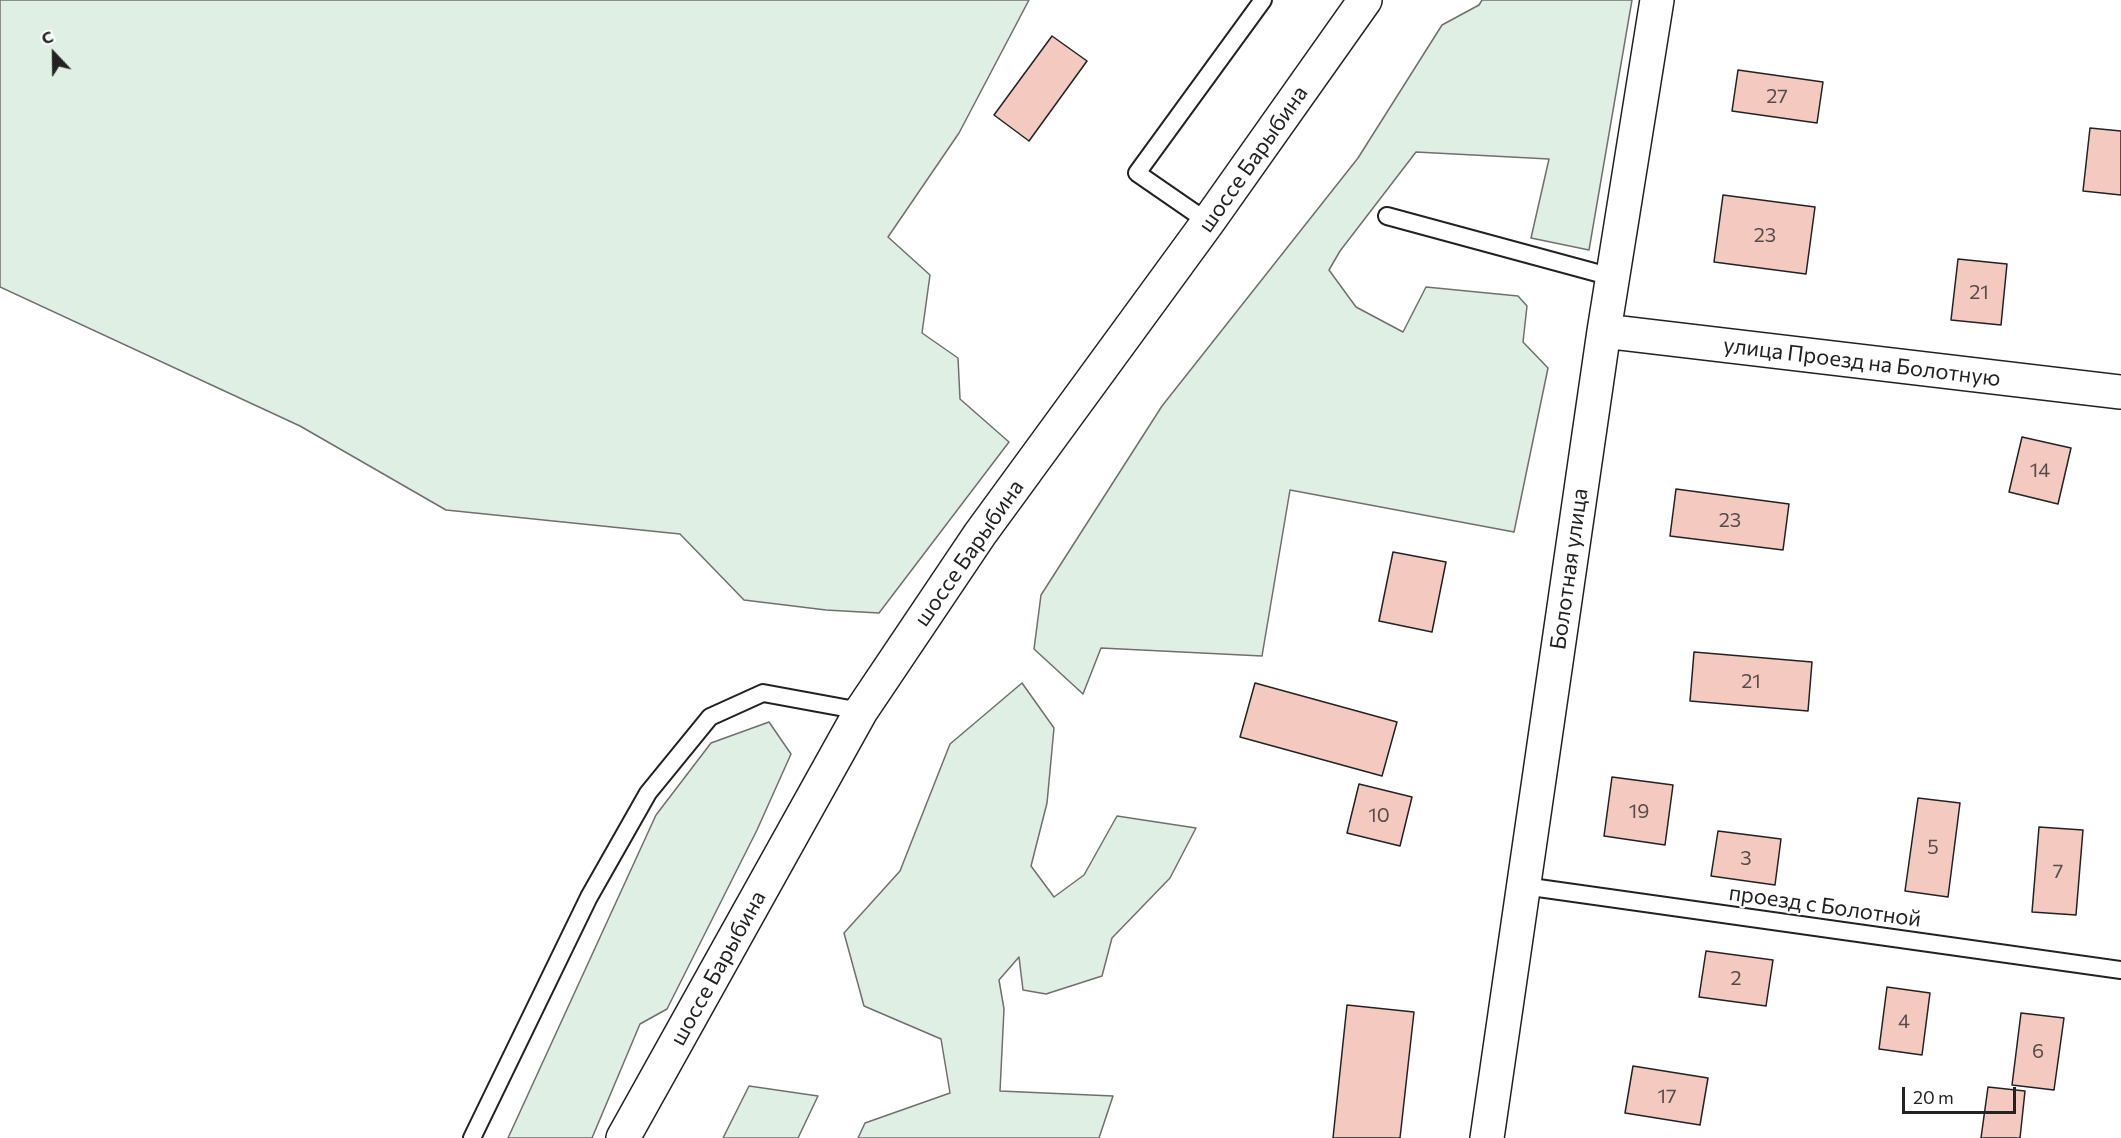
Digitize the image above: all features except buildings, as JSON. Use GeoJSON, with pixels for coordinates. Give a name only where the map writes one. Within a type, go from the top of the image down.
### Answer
{"type":"FeatureCollection","features":[{"type":"Feature","properties":{"kind":"street","name":"шоссе Барыбина"},"geometry":{"type":"LineString","coordinates":[[623,1138],[861,711],[980,534],[1208,222],[1365,0]]}},
{"type":"Feature","properties":{"kind":"street","name":"Болотная улица"},"geometry":{"type":"LineString","coordinates":[[1487,1138],[1612,277],[1657,0]]}},
{"type":"Feature","properties":{"kind":"street","name":"улица Проезд на Болотную"},"geometry":{"type":"LineString","coordinates":[[1604,331],[2121,392]]}},
{"type":"Feature","properties":{"kind":"lane"},"geometry":{"type":"LineString","coordinates":[[1208,222],[1137,173],[1263,0]]}},
{"type":"Feature","properties":{"kind":"lane"},"geometry":{"type":"LineString","coordinates":[[1387,216],[1612,277]]}},
{"type":"Feature","properties":{"kind":"lane"},"geometry":{"type":"LineString","coordinates":[[472,1138],[589,897],[648,793],[710,717],[763,693],[861,711]]}},
{"type":"Feature","properties":{"kind":"lane","name":"проезд с Болотной"},"geometry":{"type":"LineString","coordinates":[[1524,886],[2121,970]]}},
{"type":"Feature","properties":{"kind":"green space"},"geometry":{"type":"Polygon","coordinates":[[[0,0],[1029,0],[959,133],[888,237],[930,275],[922,333],[958,358],[960,399],[1009,442],[879,613],[826,610],[744,600],[680,534],[446,510],[300,426],[0,287],[0,0]]]}},
{"type":"Feature","properties":{"kind":"green space"},"geometry":{"type":"Polygon","coordinates":[[[1482,0],[1632,0],[1589,250],[1531,238],[1549,159],[1416,152],[1340,251],[1329,270],[1356,307],[1403,332],[1426,287],[1518,296],[1527,306],[1523,342],[1548,368],[1514,532],[1290,490],[1262,656],[1101,648],[1083,694],[1034,649],[1041,595],[1162,406],[1358,158],[1442,25],[1479,5],[1482,0]]]}},
{"type":"Feature","properties":{"kind":"green space"},"geometry":{"type":"Polygon","coordinates":[[[1022,683],[1054,728],[1047,803],[1031,866],[1054,897],[1084,875],[1117,816],[1196,828],[1170,878],[1112,938],[1102,976],[1046,994],[1023,990],[1019,957],[999,980],[1004,1009],[1000,1091],[1113,1096],[1099,1138],[858,1138],[865,1123],[950,1093],[941,1039],[864,1006],[844,933],[900,871],[950,744],[1022,683]]]}},
{"type":"Feature","properties":{"kind":"green space"},"geometry":{"type":"Polygon","coordinates":[[[769,722],[791,754],[757,830],[667,1009],[640,1024],[592,1138],[508,1138],[656,815],[711,743],[769,722]]]}},
{"type":"Feature","properties":{"kind":"green space"},"geometry":{"type":"Polygon","coordinates":[[[749,1086],[818,1096],[798,1138],[723,1138],[749,1086]]]}}]}
